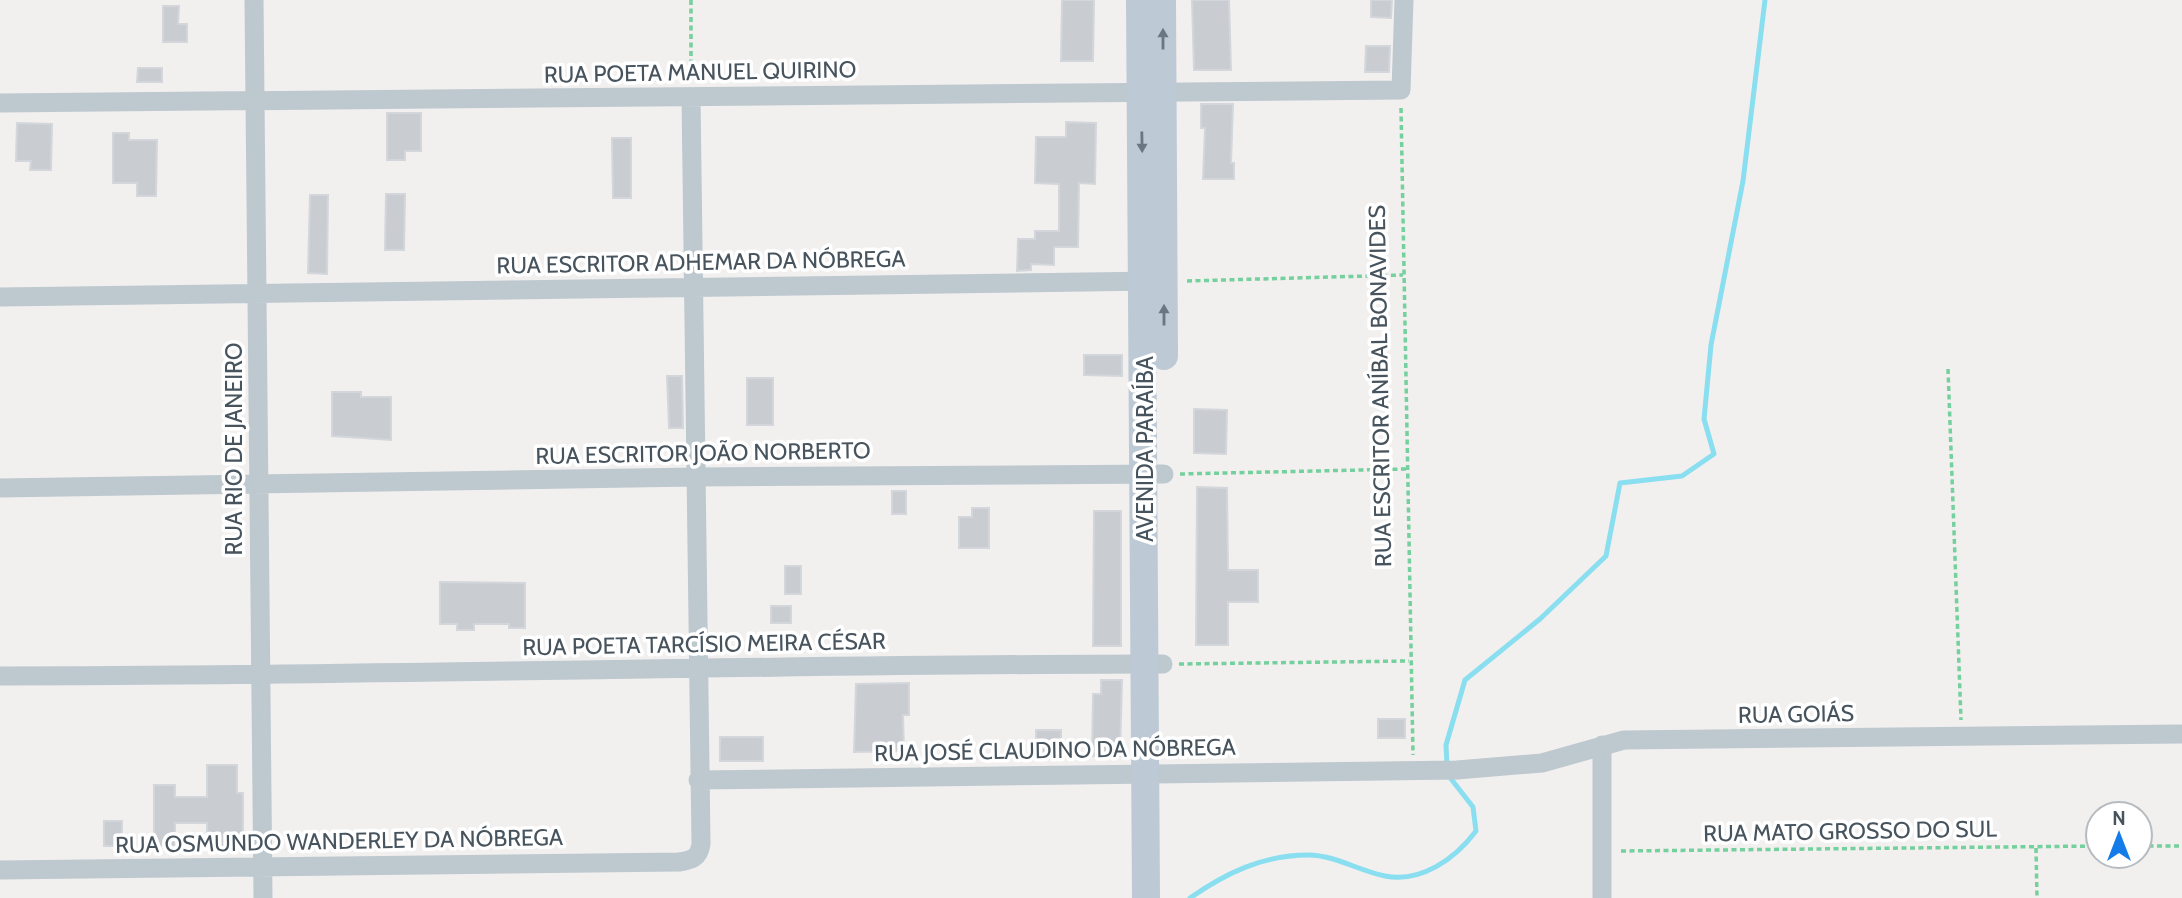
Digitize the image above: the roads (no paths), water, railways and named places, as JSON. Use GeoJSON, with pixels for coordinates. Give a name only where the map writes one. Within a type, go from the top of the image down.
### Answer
{"type":"FeatureCollection","features":[{"type":"Feature","properties":{"kind":"street","name":"RUA RIO DE JANEIRO"},"geometry":{"type":"LineString","coordinates":[[254,0],[263,898]]}},
{"type":"Feature","properties":{"kind":"street","name":"AVENIDA PARAÍBA"},"geometry":{"type":"LineString","coordinates":[[1140,0],[1152,92]]}},
{"type":"Feature","properties":{"kind":"street","name":"AVENIDA PARAÍBA"},"geometry":{"type":"LineString","coordinates":[[1146,898],[1154,773],[1155,664],[1152,92],[1162,0]]}},
{"type":"Feature","properties":{"kind":"street","name":"RUA POETA MANUEL QUIRINO"},"geometry":{"type":"LineString","coordinates":[[0,103],[1401,90],[1404,0]]}},
{"type":"Feature","properties":{"kind":"street"},"geometry":{"type":"LineString","coordinates":[[691,97],[698,780]]}},
{"type":"Feature","properties":{"kind":"street","name":"RUA ESCRITOR ADHEMAR DA NÓBREGA"},"geometry":{"type":"LineString","coordinates":[[0,297],[693,285],[1154,281]]}},
{"type":"Feature","properties":{"kind":"street","name":"RUA ESCRITOR JOÃO NORBERTO"},"geometry":{"type":"LineString","coordinates":[[0,488],[695,477],[1155,474]]}},
{"type":"Feature","properties":{"kind":"street","name":"RUA POETA TARCÍSIO MEIRA CÉSAR"},"geometry":{"type":"LineString","coordinates":[[0,676],[259,676],[697,667],[1155,664]]}},
{"type":"Feature","properties":{"kind":"street","name":"RUA GOIÁS"},"geometry":{"type":"LineString","coordinates":[[1413,771],[1507,768],[1576,755],[1625,740],[2182,734]]}},
{"type":"Feature","properties":{"kind":"street"},"geometry":{"type":"LineString","coordinates":[[1602,745],[1602,898]]}},
{"type":"Feature","properties":{"kind":"street","name":"RUA JOSÉ CLAUDINO DA NÓBREGA"},"geometry":{"type":"LineString","coordinates":[[698,780],[1413,771]]}},
{"type":"Feature","properties":{"kind":"street","name":"AVENIDA PARAÍBA"},"geometry":{"type":"LineString","coordinates":[[1154,773],[1164,898]]}},
{"type":"Feature","properties":{"kind":"street","name":"RUA OSMUNDO WANDERLEY DA NÓBREGA"},"geometry":{"type":"LineString","coordinates":[[0,870],[679,862],[694,859],[700,850],[698,780]]}},
{"type":"Feature","properties":{"kind":"waterway"},"geometry":{"type":"LineString","coordinates":[[1447,765],[1446,745],[1465,680],[1540,619],[1606,556],[1620,483],[1682,476],[1714,454],[1704,419],[1711,345],[1743,181],[1765,0]]}},
{"type":"Feature","properties":{"kind":"waterway"},"geometry":{"type":"LineString","coordinates":[[1190,898],[1231,873],[1260,862],[1291,856],[1318,856],[1375,874],[1398,877],[1411,876],[1436,867],[1458,851],[1476,831],[1473,807],[1448,775]]}}]}
